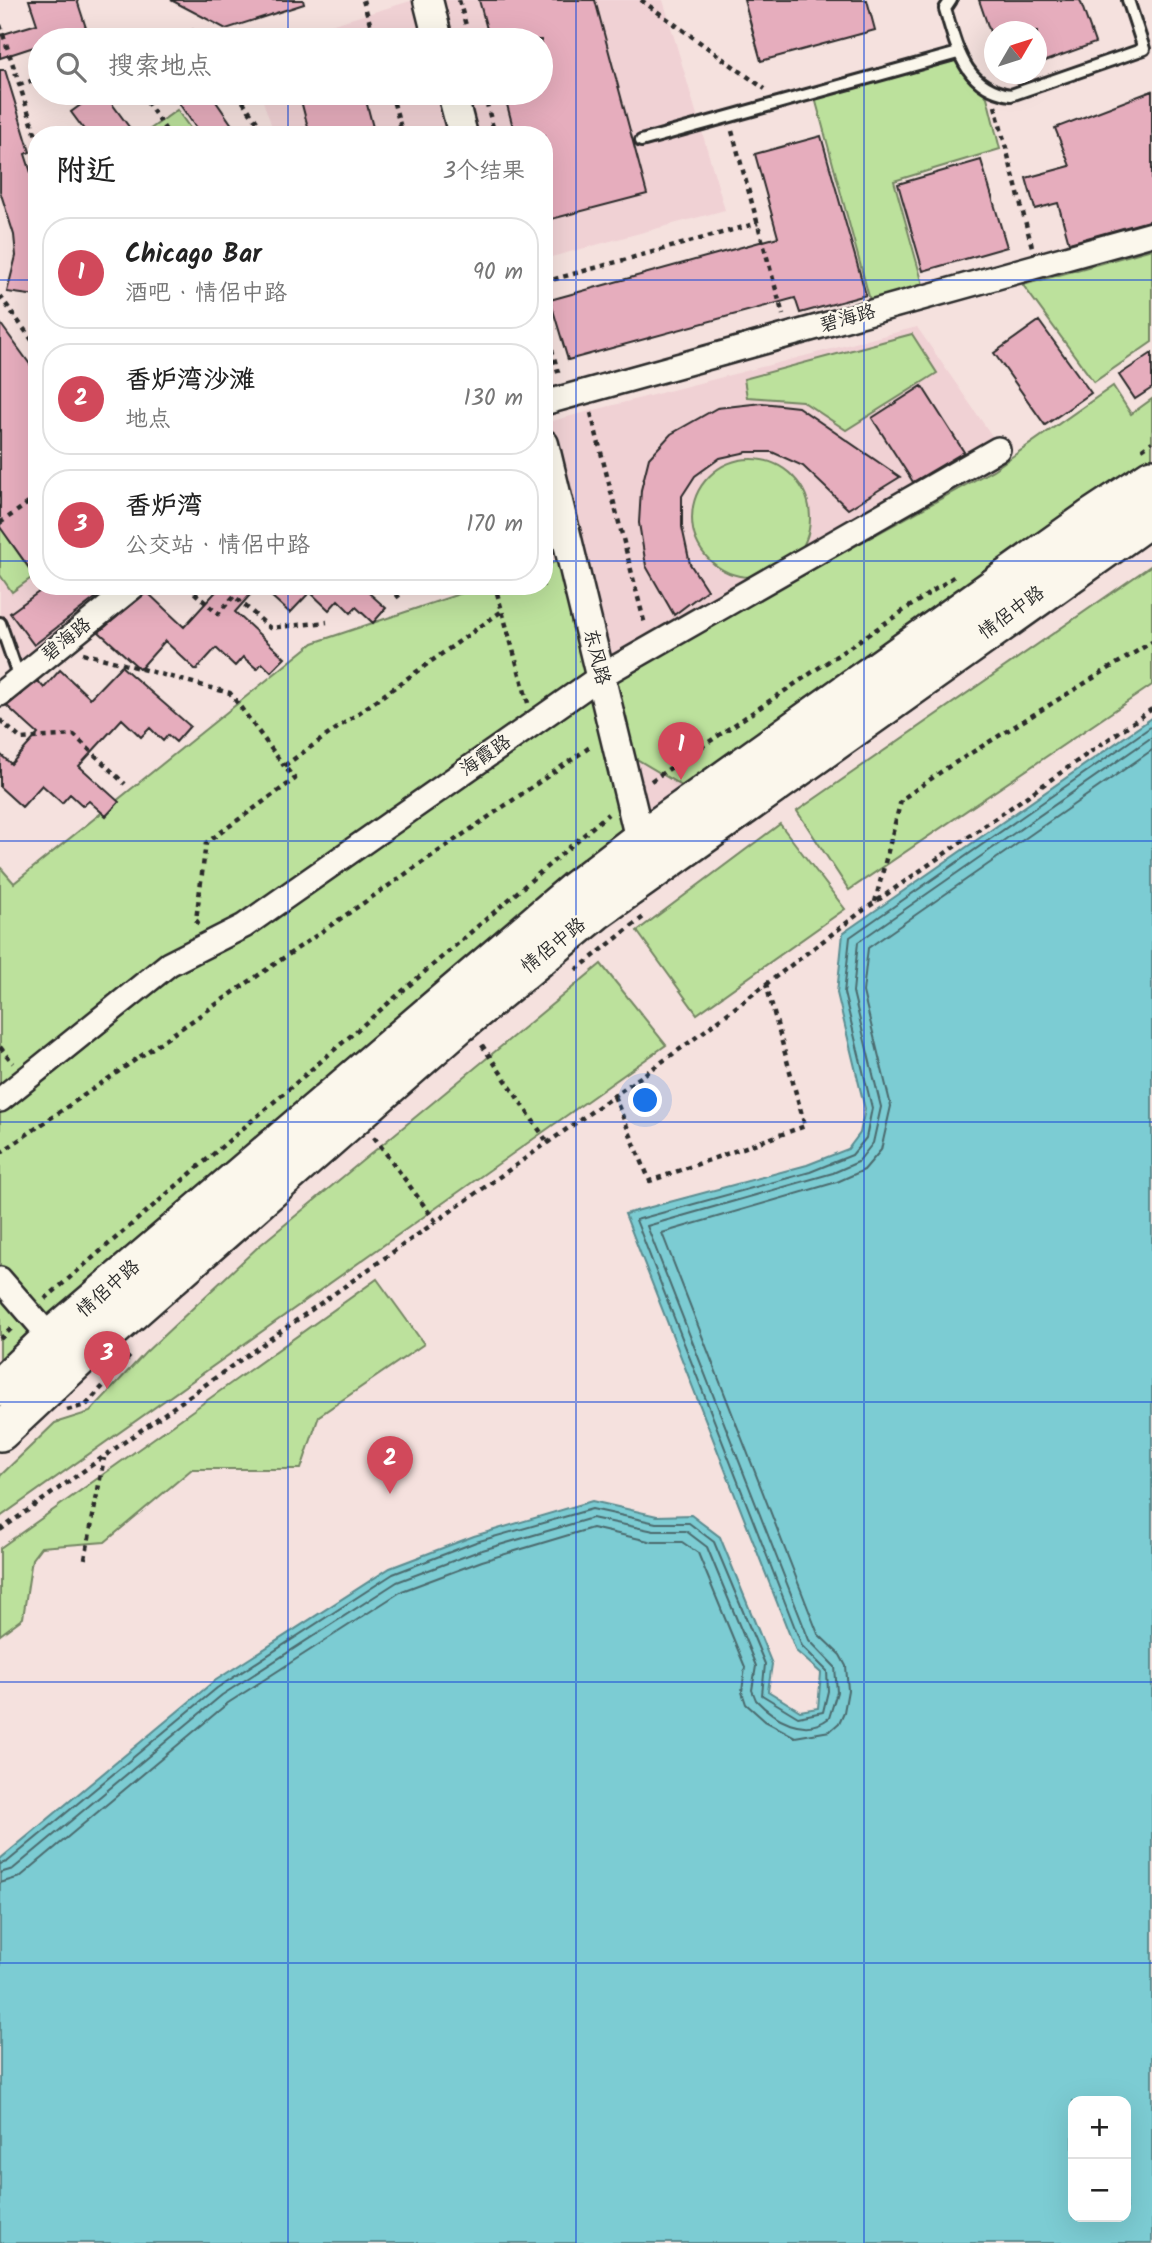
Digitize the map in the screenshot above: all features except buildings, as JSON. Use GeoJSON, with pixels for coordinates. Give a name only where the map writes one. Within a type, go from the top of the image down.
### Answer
{"type":"FeatureCollection","features":[{"type":"Feature","properties":{"kind":"highway","name":"情侶中路"},"geometry":{"type":"LineString","coordinates":[[0,1432],[79,1358],[458,1025],[595,912],[649,852],[1090,519],[1152,478]]}},
{"type":"Feature","properties":{"kind":"highway","name":"情侶中路"},"geometry":{"type":"LineString","coordinates":[[0,1387],[51,1338],[575,890],[649,852],[1152,516]]}},
{"type":"Feature","properties":{"kind":"street"},"geometry":{"type":"LineString","coordinates":[[428,0],[435,28]]}},
{"type":"Feature","properties":{"kind":"street"},"geometry":{"type":"LineString","coordinates":[[455,105],[461,126]]}},
{"type":"Feature","properties":{"kind":"street","name":"碧海路"},"geometry":{"type":"LineString","coordinates":[[565,398],[1152,234]]}},
{"type":"Feature","properties":{"kind":"street","name":"海霞路"},"geometry":{"type":"LineString","coordinates":[[0,1100],[169,964],[244,926],[601,676],[998,449]]}},
{"type":"Feature","properties":{"kind":"street","name":"东风路"},"geometry":{"type":"LineString","coordinates":[[553,481],[614,731],[649,852]]}},
{"type":"Feature","properties":{"kind":"street","name":"碧海路"},"geometry":{"type":"LineString","coordinates":[[0,694],[123,595]]}},
{"type":"Feature","properties":{"kind":"street"},"geometry":{"type":"LineString","coordinates":[[0,1279],[51,1338]]}},
{"type":"Feature","properties":{"kind":"lane"},"geometry":{"type":"LineString","coordinates":[[951,0],[945,9],[958,53],[976,79],[991,92],[1011,95],[1144,49],[1128,0]]}},
{"type":"Feature","properties":{"kind":"lane"},"geometry":{"type":"LineString","coordinates":[[641,141],[958,53]]}},
{"type":"Feature","properties":{"kind":"lane"},"geometry":{"type":"LineString","coordinates":[[0,623],[19,678]]}},
{"type":"Feature","properties":{"kind":"path"},"geometry":{"type":"LineString","coordinates":[[363,0],[371,28]]}},
{"type":"Feature","properties":{"kind":"path"},"geometry":{"type":"LineString","coordinates":[[459,0],[467,28]]}},
{"type":"Feature","properties":{"kind":"path"},"geometry":{"type":"LineString","coordinates":[[641,0],[782,102]]}},
{"type":"Feature","properties":{"kind":"path"},"geometry":{"type":"LineString","coordinates":[[0,26],[33,126]]}},
{"type":"Feature","properties":{"kind":"path"},"geometry":{"type":"LineString","coordinates":[[19,85],[28,82]]}},
{"type":"Feature","properties":{"kind":"path"},"geometry":{"type":"LineString","coordinates":[[991,92],[1037,266]]}},
{"type":"Feature","properties":{"kind":"path"},"geometry":{"type":"LineString","coordinates":[[149,105],[163,126]]}},
{"type":"Feature","properties":{"kind":"path"},"geometry":{"type":"LineString","coordinates":[[245,105],[260,126]]}},
{"type":"Feature","properties":{"kind":"path"},"geometry":{"type":"LineString","coordinates":[[394,105],[400,126]]}},
{"type":"Feature","properties":{"kind":"path"},"geometry":{"type":"LineString","coordinates":[[487,105],[493,126]]}},
{"type":"Feature","properties":{"kind":"path"},"geometry":{"type":"LineString","coordinates":[[728,117],[788,335]]}},
{"type":"Feature","properties":{"kind":"path"},"geometry":{"type":"LineString","coordinates":[[553,280],[758,223]]}},
{"type":"Feature","properties":{"kind":"path"},"geometry":{"type":"LineString","coordinates":[[0,296],[28,335]]}},
{"type":"Feature","properties":{"kind":"path"},"geometry":{"type":"LineString","coordinates":[[553,353],[565,398],[650,647]]}},
{"type":"Feature","properties":{"kind":"path"},"geometry":{"type":"LineString","coordinates":[[0,523],[28,503]]}},
{"type":"Feature","properties":{"kind":"path"},"geometry":{"type":"LineString","coordinates":[[197,595],[218,614],[234,596],[270,628],[327,622]]}},
{"type":"Feature","properties":{"kind":"path"},"geometry":{"type":"LineString","coordinates":[[397,595],[401,600]]}},
{"type":"Feature","properties":{"kind":"path"},"geometry":{"type":"LineString","coordinates":[[498,595],[533,723]]}},
{"type":"Feature","properties":{"kind":"path"},"geometry":{"type":"LineString","coordinates":[[285,766],[502,611]]}},
{"type":"Feature","properties":{"kind":"path"},"geometry":{"type":"LineString","coordinates":[[875,902],[901,800],[945,769],[1152,642]]}},
{"type":"Feature","properties":{"kind":"path"},"geometry":{"type":"LineString","coordinates":[[59,647],[230,693],[295,779],[206,844],[196,920],[212,942]]}},
{"type":"Feature","properties":{"kind":"path"},"geometry":{"type":"LineString","coordinates":[[0,1530],[614,1096],[875,902],[1152,709]]}},
{"type":"Feature","properties":{"kind":"path"},"geometry":{"type":"LineString","coordinates":[[0,720],[21,740],[74,735],[125,784]]}},
{"type":"Feature","properties":{"kind":"path"},"geometry":{"type":"LineString","coordinates":[[0,1153],[614,731]]}},
{"type":"Feature","properties":{"kind":"path"},"geometry":{"type":"LineString","coordinates":[[570,975],[647,915]]}},
{"type":"Feature","properties":{"kind":"path"},"geometry":{"type":"LineString","coordinates":[[614,1096],[650,1181],[805,1126],[766,984]]}},
{"type":"Feature","properties":{"kind":"path"},"geometry":{"type":"LineString","coordinates":[[472,1053],[490,1038]]}},
{"type":"Feature","properties":{"kind":"path"},"geometry":{"type":"LineString","coordinates":[[482,1045],[548,1143]]}},
{"type":"Feature","properties":{"kind":"path"},"geometry":{"type":"LineString","coordinates":[[363,1146],[384,1128]]}},
{"type":"Feature","properties":{"kind":"path"},"geometry":{"type":"LineString","coordinates":[[374,1137],[436,1222]]}},
{"type":"Feature","properties":{"kind":"path"},"geometry":{"type":"LineString","coordinates":[[63,1412],[86,1405],[131,1354]]}},
{"type":"Feature","properties":{"kind":"path"},"geometry":{"type":"LineString","coordinates":[[85,1559],[104,1457]]}},
{"type":"Feature","properties":{"kind":"shaded area"},"geometry":{"type":"Polygon","coordinates":[[[414,0],[426,0],[434,28],[320,28],[414,0]]]}},
{"type":"Feature","properties":{"kind":"shaded area"},"geometry":{"type":"Polygon","coordinates":[[[430,0],[663,0],[725,210],[553,257],[553,126],[463,126],[457,105],[553,105],[553,28],[437,28],[430,0]]]}},
{"type":"Feature","properties":{"kind":"shaded area"},"geometry":{"type":"Polygon","coordinates":[[[264,105],[454,105],[460,126],[272,126],[264,105]]]}},
{"type":"Feature","properties":{"kind":"shaded area"},"geometry":{"type":"Polygon","coordinates":[[[917,327],[1061,536],[642,837],[553,461],[553,421],[917,327]]]}},
{"type":"Feature","properties":{"kind":"shaded area"},"geometry":{"type":"Polygon","coordinates":[[[0,395],[28,432],[28,595],[133,595],[21,679],[0,617],[0,395]]]}},
{"type":"Feature","properties":{"kind":"green space"},"geometry":{"type":"Polygon","coordinates":[[[956,59],[987,97],[1000,149],[894,181],[924,288],[871,304],[815,98],[956,59]]]}},
{"type":"Feature","properties":{"kind":"green space"},"geometry":{"type":"Polygon","coordinates":[[[177,110],[189,126],[155,126],[177,110]]]}},
{"type":"Feature","properties":{"kind":"green space"},"geometry":{"type":"Polygon","coordinates":[[[1152,249],[1152,342],[1094,382],[1023,285],[1152,249]]]}},
{"type":"Feature","properties":{"kind":"green space"},"geometry":{"type":"Polygon","coordinates":[[[912,334],[937,373],[846,430],[802,401],[747,397],[744,379],[912,334]]]}},
{"type":"Feature","properties":{"kind":"green space"},"geometry":{"type":"Polygon","coordinates":[[[1113,386],[1131,414],[1152,399],[1152,479],[694,793],[630,755],[612,680],[993,470],[1113,386]]]}},
{"type":"Feature","properties":{"kind":"green space"},"geometry":{"type":"Polygon","coordinates":[[[751,459],[774,463],[793,476],[806,495],[810,518],[806,541],[793,560],[774,573],[751,577],[728,573],[709,560],[696,541],[692,518],[696,495],[709,476],[728,463],[751,459]]]}},
{"type":"Feature","properties":{"kind":"green space"},"geometry":{"type":"Polygon","coordinates":[[[0,508],[28,515],[28,524],[8,538],[28,567],[28,580],[12,592],[0,575],[0,508]]]}},
{"type":"Feature","properties":{"kind":"green space"},"geometry":{"type":"Polygon","coordinates":[[[570,557],[599,676],[0,1098],[0,867],[14,883],[313,643],[456,595],[553,595],[553,563],[570,557]]]}},
{"type":"Feature","properties":{"kind":"green space"},"geometry":{"type":"Polygon","coordinates":[[[1152,565],[1152,685],[849,890],[797,811],[1152,565]]]}},
{"type":"Feature","properties":{"kind":"green space"},"geometry":{"type":"Polygon","coordinates":[[[600,679],[639,839],[51,1336],[0,1274],[0,1103],[171,967],[600,679]]]}},
{"type":"Feature","properties":{"kind":"green space"},"geometry":{"type":"Polygon","coordinates":[[[780,824],[845,909],[697,1014],[637,931],[780,824]]]}},
{"type":"Feature","properties":{"kind":"green space"},"geometry":{"type":"Polygon","coordinates":[[[601,964],[666,1045],[0,1517],[0,1476],[55,1423],[90,1412],[145,1353],[259,1246],[601,964]]]}},
{"type":"Feature","properties":{"kind":"green space"},"geometry":{"type":"Polygon","coordinates":[[[377,1279],[424,1344],[319,1416],[301,1469],[192,1469],[105,1542],[41,1547],[32,1559],[23,1618],[0,1635],[0,1548],[377,1279]]]}},
{"type":"Feature","properties":{"kind":"green space"},"geometry":{"type":"Polygon","coordinates":[[[0,1280],[49,1339],[0,1382],[0,1280]]]}},
{"type":"Feature","properties":{"kind":"water"},"geometry":{"type":"Polygon","coordinates":[[[1152,718],[1152,2243],[0,2243],[0,1859],[213,1682],[390,1568],[474,1536],[592,1501],[657,1516],[691,1515],[720,1537],[772,1664],[768,1691],[800,1711],[818,1708],[821,1673],[796,1651],[625,1214],[807,1165],[848,1149],[860,1133],[865,1109],[837,993],[843,933],[1152,718]]]}},
{"type":"Feature","properties":{"kind":"place","name":"Chicago Bar"},"geometry":{"type":"Point","coordinates":[681,780]}},
{"type":"Feature","properties":{"kind":"place","name":"香炉湾"},"geometry":{"type":"Point","coordinates":[107,1389]}},
{"type":"Feature","properties":{"kind":"place","name":"香炉湾沙滩"},"geometry":{"type":"Point","coordinates":[390,1494]}}]}
